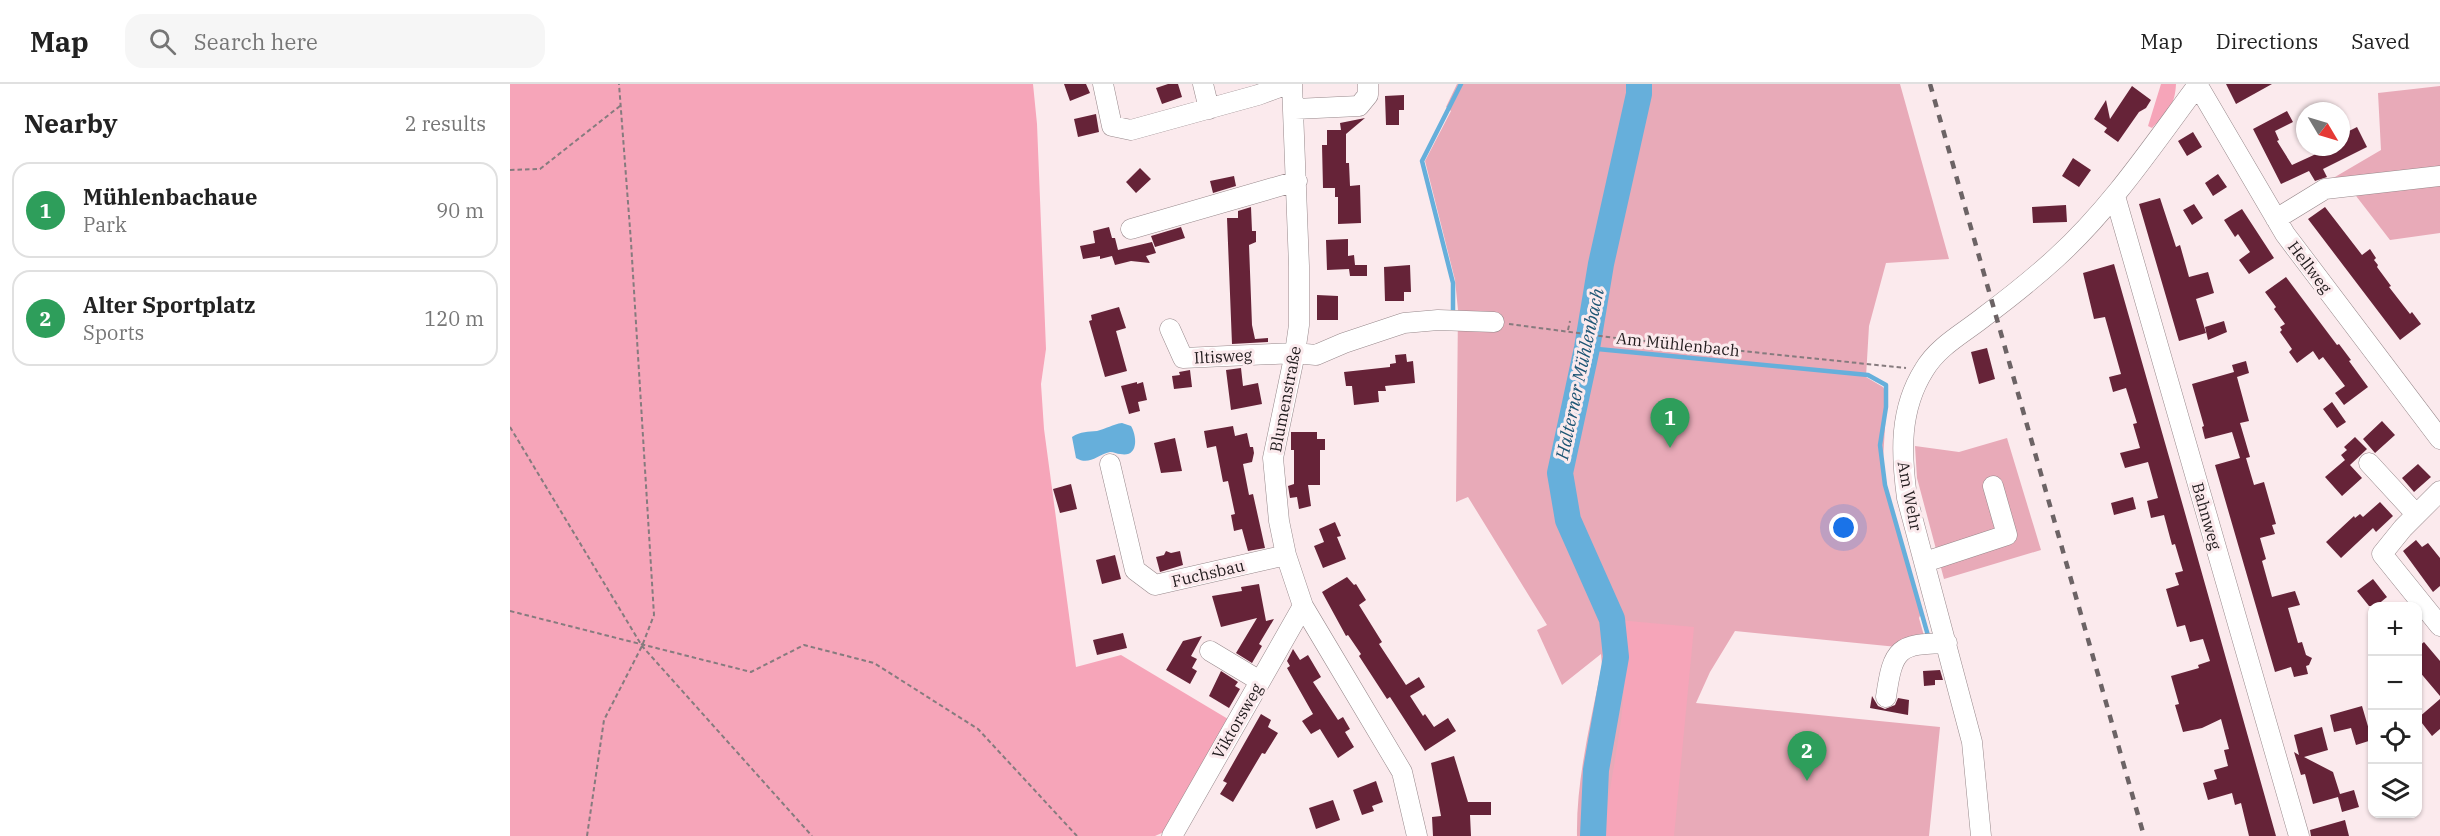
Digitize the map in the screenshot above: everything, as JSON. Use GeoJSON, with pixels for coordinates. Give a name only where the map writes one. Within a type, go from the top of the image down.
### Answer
{"type":"FeatureCollection","features":[{"type":"Feature","properties":{"kind":"street"},"geometry":{"type":"LineString","coordinates":[[1103,84],[1112,126],[1131,130],[1290,84]]}},
{"type":"Feature","properties":{"kind":"street"},"geometry":{"type":"LineString","coordinates":[[1203,84],[1209,109]]}},
{"type":"Feature","properties":{"kind":"street","name":"Blumenstraße"},"geometry":{"type":"LineString","coordinates":[[1290,84],[1294,109],[1297,181],[1299,325],[1273,458],[1279,521],[1286,555],[1304,606],[1402,772],[1417,836]]}},
{"type":"Feature","properties":{"kind":"street"},"geometry":{"type":"LineString","coordinates":[[1294,109],[1359,106],[1368,95],[1368,84]]}},
{"type":"Feature","properties":{"kind":"street","name":"Am Wehr"},"geometry":{"type":"LineString","coordinates":[[1982,836],[1972,742],[1907,498],[1902,459],[1904,418],[1923,370],[1939,351],[2056,258],[2115,196],[2197,85]]}},
{"type":"Feature","properties":{"kind":"street","name":"Hellweg"},"geometry":{"type":"LineString","coordinates":[[2197,85],[2285,234],[2440,439]]}},
{"type":"Feature","properties":{"kind":"street"},"geometry":{"type":"LineString","coordinates":[[2276,219],[2325,189],[2440,176]]}},
{"type":"Feature","properties":{"kind":"street"},"geometry":{"type":"LineString","coordinates":[[1131,229],[1297,181]]}},
{"type":"Feature","properties":{"kind":"street","name":"Bahnweg"},"geometry":{"type":"LineString","coordinates":[[2115,196],[2299,836]]}},
{"type":"Feature","properties":{"kind":"street"},"geometry":{"type":"LineString","coordinates":[[1295,353],[1316,355],[1404,323],[1438,320],[1494,322]]}},
{"type":"Feature","properties":{"kind":"street","name":"Iltisweg"},"geometry":{"type":"LineString","coordinates":[[1170,329],[1183,358],[1295,353]]}},
{"type":"Feature","properties":{"kind":"street"},"geometry":{"type":"LineString","coordinates":[[2369,463],[2416,514]]}},
{"type":"Feature","properties":{"kind":"street","name":"Fuchsbau"},"geometry":{"type":"LineString","coordinates":[[1110,464],[1135,570],[1155,585],[1286,555]]}},
{"type":"Feature","properties":{"kind":"street"},"geometry":{"type":"LineString","coordinates":[[1925,562],[2007,535],[1993,486]]}},
{"type":"Feature","properties":{"kind":"street"},"geometry":{"type":"LineString","coordinates":[[2440,491],[2416,514],[2382,554],[2440,626]]}},
{"type":"Feature","properties":{"kind":"street","name":"Viktorsweg"},"geometry":{"type":"LineString","coordinates":[[1172,836],[1304,606]]}},
{"type":"Feature","properties":{"kind":"street"},"geometry":{"type":"LineString","coordinates":[[1886,697],[1890,670],[1895,657],[1904,649],[1916,643],[1947,643]]}},
{"type":"Feature","properties":{"kind":"street"},"geometry":{"type":"LineString","coordinates":[[1210,651],[1260,681]]}},
{"type":"Feature","properties":{"kind":"path"},"geometry":{"type":"LineString","coordinates":[[587,836],[603,720],[642,646],[654,615],[619,84]]}},
{"type":"Feature","properties":{"kind":"path"},"geometry":{"type":"LineString","coordinates":[[510,170],[540,169],[620,106]]}},
{"type":"Feature","properties":{"kind":"path"},"geometry":{"type":"LineString","coordinates":[[1568,330],[1570,321]]}},
{"type":"Feature","properties":{"kind":"path","name":"Am Mühlenbach"},"geometry":{"type":"LineString","coordinates":[[1494,322],[1578,331],[1616,338],[1923,370]]}},
{"type":"Feature","properties":{"kind":"path"},"geometry":{"type":"LineString","coordinates":[[510,427],[642,646],[812,836]]}},
{"type":"Feature","properties":{"kind":"path"},"geometry":{"type":"LineString","coordinates":[[510,611],[751,672],[804,645],[874,663],[978,729],[1077,836]]}},
{"type":"Feature","properties":{"kind":"shaded area"},"geometry":{"type":"Polygon","coordinates":[[[510,84],[1033,84],[1037,124],[1046,349],[1041,384],[1044,429],[1076,667],[1121,655],[1228,719],[1164,832],[1155,836],[510,836],[510,84]]]}},
{"type":"Feature","properties":{"kind":"shaded area"},"geometry":{"type":"Polygon","coordinates":[[[1457,84],[1900,84],[1949,259],[1886,263],[1869,326],[1866,377],[1883,387],[1887,394],[1883,460],[1886,489],[1922,611],[1919,618],[1928,650],[1735,631],[1710,672],[1696,703],[1940,727],[1929,836],[1577,836],[1579,793],[1602,665],[1601,654],[1562,685],[1537,630],[1547,625],[1468,497],[1456,502],[1458,310],[1455,280],[1425,161],[1451,111],[1446,107],[1457,84]]]}},
{"type":"Feature","properties":{"kind":"shaded area"},"geometry":{"type":"Polygon","coordinates":[[[2161,84],[2176,84],[2174,98],[2169,109],[2152,128],[2148,126],[2161,84]]]}},
{"type":"Feature","properties":{"kind":"shaded area"},"geometry":{"type":"Polygon","coordinates":[[[2440,86],[2440,170],[2323,184],[2381,150],[2378,93],[2440,86]]]}},
{"type":"Feature","properties":{"kind":"shaded area"},"geometry":{"type":"Polygon","coordinates":[[[2440,182],[2440,233],[2390,240],[2353,192],[2440,182]]]}},
{"type":"Feature","properties":{"kind":"shaded area"},"geometry":{"type":"Polygon","coordinates":[[[2007,438],[2041,550],[1944,579],[1917,478],[1915,446],[1959,452],[2007,438]]]}},
{"type":"Feature","properties":{"kind":"shaded area"},"geometry":{"type":"Polygon","coordinates":[[[1618,620],[1694,627],[1674,836],[1604,836],[1623,701],[1623,647],[1618,620]]]}},
{"type":"Feature","properties":{"kind":"water"},"geometry":{"type":"Polygon","coordinates":[[[1122,423],[1131,426],[1134,435],[1135,445],[1131,453],[1110,452],[1085,461],[1076,458],[1072,437],[1122,423]]]}},
{"type":"Feature","properties":{"kind":"building"},"geometry":{"type":"Polygon","coordinates":[[[1064,84],[1086,84],[1090,93],[1070,101],[1064,84]]]}},
{"type":"Feature","properties":{"kind":"building"},"geometry":{"type":"Polygon","coordinates":[[[1178,84],[1182,97],[1162,104],[1156,88],[1178,84]]]}},
{"type":"Feature","properties":{"kind":"building"},"geometry":{"type":"Polygon","coordinates":[[[2226,84],[2272,84],[2236,104],[2226,84]]]}},
{"type":"Feature","properties":{"kind":"building"},"geometry":{"type":"Polygon","coordinates":[[[2132,86],[2151,100],[2146,108],[2139,112],[2118,142],[2104,132],[2107,128],[2094,119],[2106,100],[2110,119],[2132,86]]]}},
{"type":"Feature","properties":{"kind":"building"},"geometry":{"type":"Polygon","coordinates":[[[1404,95],[1404,110],[1399,110],[1399,125],[1386,125],[1385,96],[1404,95]]]}},
{"type":"Feature","properties":{"kind":"building"},"geometry":{"type":"Polygon","coordinates":[[[2287,111],[2293,122],[2275,131],[2279,140],[2277,141],[2292,165],[2312,156],[2349,156],[2323,169],[2327,177],[2315,181],[2309,171],[2281,184],[2253,129],[2287,111]]]}},
{"type":"Feature","properties":{"kind":"building"},"geometry":{"type":"Polygon","coordinates":[[[1096,114],[1099,132],[1078,137],[1074,119],[1096,114]]]}},
{"type":"Feature","properties":{"kind":"building"},"geometry":{"type":"Polygon","coordinates":[[[1365,118],[1346,134],[1346,163],[1349,163],[1350,186],[1360,185],[1361,223],[1338,224],[1338,197],[1335,197],[1335,188],[1323,188],[1322,145],[1327,145],[1327,130],[1341,130],[1340,123],[1365,118]]]}},
{"type":"Feature","properties":{"kind":"building"},"geometry":{"type":"Polygon","coordinates":[[[2357,127],[2367,147],[2350,156],[2350,130],[2357,127]]]}},
{"type":"Feature","properties":{"kind":"building"},"geometry":{"type":"Polygon","coordinates":[[[2193,132],[2202,147],[2187,156],[2178,141],[2193,132]]]}},
{"type":"Feature","properties":{"kind":"building"},"geometry":{"type":"Polygon","coordinates":[[[2073,158],[2091,170],[2079,187],[2062,176],[2073,158]]]}},
{"type":"Feature","properties":{"kind":"building"},"geometry":{"type":"Polygon","coordinates":[[[1140,168],[1151,179],[1136,193],[1126,182],[1140,168]]]}},
{"type":"Feature","properties":{"kind":"building"},"geometry":{"type":"Polygon","coordinates":[[[2218,174],[2227,187],[2213,196],[2205,183],[2218,174]]]}},
{"type":"Feature","properties":{"kind":"building"},"geometry":{"type":"Polygon","coordinates":[[[1234,176],[1236,186],[1213,193],[1210,181],[1234,176]]]}},
{"type":"Feature","properties":{"kind":"building"},"geometry":{"type":"Polygon","coordinates":[[[2160,198],[2176,247],[2180,245],[2189,277],[2208,272],[2214,293],[2196,299],[2206,333],[2179,341],[2139,204],[2160,198]]]}},
{"type":"Feature","properties":{"kind":"building"},"geometry":{"type":"Polygon","coordinates":[[[2194,204],[2203,218],[2192,225],[2183,210],[2194,204]]]}},
{"type":"Feature","properties":{"kind":"building"},"geometry":{"type":"Polygon","coordinates":[[[2066,205],[2067,222],[2033,223],[2032,207],[2066,205]]]}},
{"type":"Feature","properties":{"kind":"building"},"geometry":{"type":"Polygon","coordinates":[[[1251,207],[1252,231],[1256,231],[1256,242],[1249,245],[1252,325],[1255,339],[1268,338],[1268,342],[1232,344],[1227,218],[1238,218],[1238,211],[1251,207]]]}},
{"type":"Feature","properties":{"kind":"building"},"geometry":{"type":"Polygon","coordinates":[[[2325,207],[2362,255],[2370,249],[2376,258],[2374,260],[2377,267],[2391,286],[2389,287],[2421,324],[2400,340],[2308,219],[2325,207]]]}},
{"type":"Feature","properties":{"kind":"building"},"geometry":{"type":"Polygon","coordinates":[[[2242,209],[2274,258],[2249,274],[2239,260],[2250,252],[2238,234],[2235,237],[2224,220],[2242,209]]]}},
{"type":"Feature","properties":{"kind":"building"},"geometry":{"type":"Polygon","coordinates":[[[1109,227],[1118,250],[1152,242],[1156,253],[1146,256],[1150,263],[1131,261],[1115,265],[1112,256],[1083,259],[1080,246],[1095,243],[1093,231],[1109,227]]]}},
{"type":"Feature","properties":{"kind":"building"},"geometry":{"type":"Polygon","coordinates":[[[1181,227],[1185,238],[1155,247],[1151,236],[1181,227]]]}},
{"type":"Feature","properties":{"kind":"building"},"geometry":{"type":"Polygon","coordinates":[[[1348,239],[1348,256],[1354,255],[1355,265],[1367,265],[1367,276],[1350,276],[1349,269],[1327,270],[1326,240],[1348,239]]]}},
{"type":"Feature","properties":{"kind":"building"},"geometry":{"type":"Polygon","coordinates":[[[2114,264],[2276,836],[2249,836],[2241,803],[2235,805],[2232,793],[2208,800],[2203,783],[2217,779],[2214,770],[2228,766],[2224,750],[2229,749],[2221,719],[2202,728],[2183,732],[2175,705],[2179,704],[2171,676],[2199,668],[2198,665],[2210,661],[2203,639],[2190,642],[2185,625],[2177,627],[2166,589],[2179,585],[2175,573],[2183,571],[2175,544],[2172,545],[2164,515],[2151,518],[2147,501],[2158,498],[2148,462],[2125,468],[2120,453],[2140,448],[2133,424],[2137,423],[2126,388],[2113,392],[2109,377],[2121,374],[2105,317],[2094,319],[2083,273],[2114,264]]]}},
{"type":"Feature","properties":{"kind":"building"},"geometry":{"type":"Polygon","coordinates":[[[1410,265],[1411,292],[1404,292],[1404,301],[1385,301],[1384,267],[1410,265]]]}},
{"type":"Feature","properties":{"kind":"building"},"geometry":{"type":"Polygon","coordinates":[[[2286,277],[2351,360],[2349,361],[2368,387],[2344,405],[2335,393],[2345,386],[2323,357],[2319,360],[2313,351],[2297,363],[2289,352],[2292,349],[2280,332],[2282,330],[2280,327],[2285,324],[2265,292],[2286,277]]]}},
{"type":"Feature","properties":{"kind":"building"},"geometry":{"type":"Polygon","coordinates":[[[1317,295],[1338,296],[1338,320],[1317,320],[1317,295]]]}},
{"type":"Feature","properties":{"kind":"building"},"geometry":{"type":"Polygon","coordinates":[[[1119,307],[1126,328],[1116,331],[1127,371],[1105,377],[1089,321],[1092,320],[1091,315],[1119,307]]]}},
{"type":"Feature","properties":{"kind":"building"},"geometry":{"type":"Polygon","coordinates":[[[2224,321],[2227,332],[2208,340],[2205,327],[2224,321]]]}},
{"type":"Feature","properties":{"kind":"building"},"geometry":{"type":"Polygon","coordinates":[[[1987,348],[1995,379],[1979,384],[1971,352],[1987,348]]]}},
{"type":"Feature","properties":{"kind":"building"},"geometry":{"type":"Polygon","coordinates":[[[1406,354],[1407,362],[1413,361],[1415,383],[1385,386],[1386,391],[1378,391],[1379,402],[1354,405],[1352,386],[1346,386],[1344,372],[1390,367],[1390,364],[1396,363],[1395,355],[1406,354]]]}},
{"type":"Feature","properties":{"kind":"building"},"geometry":{"type":"Polygon","coordinates":[[[2246,361],[2249,373],[2237,377],[2249,421],[2240,423],[2250,457],[2246,458],[2254,485],[2264,482],[2276,524],[2272,525],[2275,534],[2260,538],[2266,559],[2262,561],[2272,597],[2295,591],[2300,605],[2288,608],[2298,643],[2302,642],[2306,655],[2312,658],[2306,666],[2308,674],[2294,677],[2291,667],[2275,672],[2215,465],[2240,458],[2232,432],[2205,439],[2202,427],[2204,426],[2192,384],[2234,372],[2232,365],[2246,361]]]}},
{"type":"Feature","properties":{"kind":"building"},"geometry":{"type":"Polygon","coordinates":[[[1241,368],[1243,386],[1258,383],[1262,404],[1231,410],[1226,370],[1241,368]]]}},
{"type":"Feature","properties":{"kind":"building"},"geometry":{"type":"Polygon","coordinates":[[[1190,370],[1192,387],[1174,389],[1172,376],[1190,370]]]}},
{"type":"Feature","properties":{"kind":"building"},"geometry":{"type":"Polygon","coordinates":[[[1137,382],[1137,384],[1143,382],[1147,400],[1138,402],[1140,411],[1129,414],[1121,386],[1137,382]]]}},
{"type":"Feature","properties":{"kind":"building"},"geometry":{"type":"Polygon","coordinates":[[[2332,402],[2346,422],[2337,428],[2323,409],[2332,402]]]}},
{"type":"Feature","properties":{"kind":"building"},"geometry":{"type":"Polygon","coordinates":[[[2382,421],[2395,435],[2375,453],[2363,439],[2382,421]]]}},
{"type":"Feature","properties":{"kind":"building"},"geometry":{"type":"Polygon","coordinates":[[[1233,426],[1235,436],[1247,433],[1250,447],[1253,447],[1252,462],[1243,464],[1249,495],[1253,494],[1265,548],[1248,551],[1242,529],[1234,531],[1231,515],[1235,514],[1228,481],[1223,482],[1216,446],[1207,448],[1204,431],[1233,426]]]}},
{"type":"Feature","properties":{"kind":"building"},"geometry":{"type":"Polygon","coordinates":[[[1291,432],[1317,432],[1317,439],[1325,439],[1325,450],[1320,450],[1320,485],[1308,485],[1311,506],[1299,509],[1297,497],[1290,498],[1288,486],[1294,484],[1294,450],[1291,450],[1291,432]]]}},
{"type":"Feature","properties":{"kind":"building"},"geometry":{"type":"Polygon","coordinates":[[[2355,437],[2367,449],[2350,465],[2362,478],[2342,496],[2325,477],[2345,460],[2341,455],[2347,450],[2344,447],[2355,437]]]}},
{"type":"Feature","properties":{"kind":"building"},"geometry":{"type":"Polygon","coordinates":[[[1175,438],[1182,471],[1161,473],[1154,443],[1175,438]]]}},
{"type":"Feature","properties":{"kind":"building"},"geometry":{"type":"Polygon","coordinates":[[[2418,464],[2431,477],[2414,492],[2402,478],[2418,464]]]}},
{"type":"Feature","properties":{"kind":"building"},"geometry":{"type":"Polygon","coordinates":[[[1071,484],[1077,509],[1060,513],[1053,489],[1071,484]]]}},
{"type":"Feature","properties":{"kind":"building"},"geometry":{"type":"Polygon","coordinates":[[[2133,497],[2136,509],[2114,515],[2111,503],[2133,497]]]}},
{"type":"Feature","properties":{"kind":"building"},"geometry":{"type":"Polygon","coordinates":[[[2380,502],[2393,516],[2376,532],[2373,528],[2341,558],[2326,542],[2354,516],[2355,518],[2360,514],[2363,517],[2380,502]]]}},
{"type":"Feature","properties":{"kind":"building"},"geometry":{"type":"Polygon","coordinates":[[[1335,522],[1341,536],[1337,537],[1346,559],[1323,568],[1314,546],[1324,542],[1319,529],[1335,522]]]}},
{"type":"Feature","properties":{"kind":"building"},"geometry":{"type":"Polygon","coordinates":[[[2416,540],[2422,547],[2428,543],[2440,558],[2440,586],[2433,592],[2403,551],[2416,540]]]}},
{"type":"Feature","properties":{"kind":"building"},"geometry":{"type":"Polygon","coordinates":[[[1166,551],[1171,553],[1180,551],[1183,565],[1160,572],[1156,557],[1164,555],[1166,551]]]}},
{"type":"Feature","properties":{"kind":"building"},"geometry":{"type":"Polygon","coordinates":[[[1115,555],[1121,579],[1102,584],[1096,560],[1115,555]]]}},
{"type":"Feature","properties":{"kind":"building"},"geometry":{"type":"Polygon","coordinates":[[[1347,577],[1354,585],[1356,584],[1366,600],[1359,605],[1382,642],[1379,644],[1406,685],[1419,677],[1425,687],[1410,696],[1423,716],[1425,714],[1434,727],[1448,718],[1456,731],[1425,751],[1390,697],[1387,699],[1348,635],[1346,636],[1322,592],[1347,577]]]}},
{"type":"Feature","properties":{"kind":"building"},"geometry":{"type":"Polygon","coordinates":[[[2373,579],[2387,597],[2381,602],[2368,602],[2368,605],[2357,591],[2373,579]]]}},
{"type":"Feature","properties":{"kind":"building"},"geometry":{"type":"Polygon","coordinates":[[[1259,584],[1266,621],[1274,619],[1259,644],[1262,646],[1252,663],[1236,653],[1257,618],[1221,627],[1212,596],[1242,591],[1241,587],[1259,584]]]}},
{"type":"Feature","properties":{"kind":"building"},"geometry":{"type":"Polygon","coordinates":[[[1123,633],[1127,648],[1097,655],[1093,640],[1123,633]]]}},
{"type":"Feature","properties":{"kind":"building"},"geometry":{"type":"Polygon","coordinates":[[[1202,636],[1191,656],[1197,659],[1192,668],[1197,671],[1190,684],[1166,670],[1183,641],[1202,636]]]}},
{"type":"Feature","properties":{"kind":"building"},"geometry":{"type":"Polygon","coordinates":[[[2424,642],[2440,661],[2440,696],[2422,675],[2422,644],[2424,642]]]}},
{"type":"Feature","properties":{"kind":"building"},"geometry":{"type":"Polygon","coordinates":[[[1293,649],[1300,660],[1308,655],[1321,677],[1313,682],[1338,720],[1343,717],[1350,729],[1345,732],[1354,747],[1338,758],[1320,729],[1311,734],[1302,721],[1313,714],[1287,668],[1290,666],[1287,661],[1293,649]]]}},
{"type":"Feature","properties":{"kind":"building"},"geometry":{"type":"Polygon","coordinates":[[[1940,670],[1943,680],[1935,680],[1935,685],[1924,686],[1923,671],[1940,670]]]}},
{"type":"Feature","properties":{"kind":"building"},"geometry":{"type":"Polygon","coordinates":[[[1221,671],[1238,682],[1235,686],[1240,689],[1229,708],[1209,696],[1221,671]]]}},
{"type":"Feature","properties":{"kind":"building"},"geometry":{"type":"Polygon","coordinates":[[[1872,696],[1878,706],[1885,709],[1895,705],[1898,698],[1909,700],[1908,715],[1870,708],[1872,696]]]}},
{"type":"Feature","properties":{"kind":"building"},"geometry":{"type":"Polygon","coordinates":[[[2440,699],[2440,729],[2432,736],[2422,723],[2422,715],[2440,699]]]}},
{"type":"Feature","properties":{"kind":"building"},"geometry":{"type":"Polygon","coordinates":[[[2362,706],[2368,726],[2368,741],[2356,745],[2351,728],[2334,732],[2330,715],[2362,706]]]}},
{"type":"Feature","properties":{"kind":"building"},"geometry":{"type":"Polygon","coordinates":[[[1261,714],[1271,720],[1268,727],[1278,733],[1265,754],[1262,753],[1233,802],[1220,794],[1227,783],[1223,781],[1261,714]]]}},
{"type":"Feature","properties":{"kind":"building"},"geometry":{"type":"Polygon","coordinates":[[[2322,727],[2328,750],[2304,757],[2333,772],[2340,794],[2354,790],[2359,807],[2342,812],[2338,797],[2313,804],[2305,774],[2301,775],[2294,752],[2299,755],[2294,735],[2322,727]]]}},
{"type":"Feature","properties":{"kind":"building"},"geometry":{"type":"Polygon","coordinates":[[[1454,756],[1468,802],[1491,802],[1491,815],[1470,815],[1471,836],[1433,836],[1432,817],[1441,816],[1431,763],[1454,756]]]}},
{"type":"Feature","properties":{"kind":"building"},"geometry":{"type":"Polygon","coordinates":[[[1376,781],[1383,802],[1372,806],[1374,811],[1362,815],[1353,790],[1376,781]]]}},
{"type":"Feature","properties":{"kind":"building"},"geometry":{"type":"Polygon","coordinates":[[[1333,800],[1340,820],[1316,829],[1309,808],[1333,800]]]}},
{"type":"Feature","properties":{"kind":"building"},"geometry":{"type":"Polygon","coordinates":[[[2345,820],[2349,836],[2311,836],[2310,830],[2345,820]]]}},
{"type":"Feature","properties":{"kind":"waterway"},"geometry":{"type":"LineString","coordinates":[[1453,310],[1453,283],[1422,161],[1461,84]]}},
{"type":"Feature","properties":{"kind":"waterway","name":"Halterner Mühlenbach"},"geometry":{"type":"LineString","coordinates":[[1593,836],[1596,770],[1616,657],[1612,619],[1568,520],[1560,473],[1587,348],[1601,264],[1639,94],[1639,84]]}},
{"type":"Feature","properties":{"kind":"waterway"},"geometry":{"type":"LineString","coordinates":[[1587,348],[1868,375],[1886,385],[1886,407],[1880,445],[1885,485],[1929,639]]}},
{"type":"Feature","properties":{"kind":"railway"},"geometry":{"type":"LineString","coordinates":[[1930,84],[2144,836]]}},
{"type":"Feature","properties":{"kind":"place","name":"Mühlenbachaue"},"geometry":{"type":"Point","coordinates":[1670,448]}},
{"type":"Feature","properties":{"kind":"place","name":"Alter Sportplatz"},"geometry":{"type":"Point","coordinates":[1807,781]}}]}
